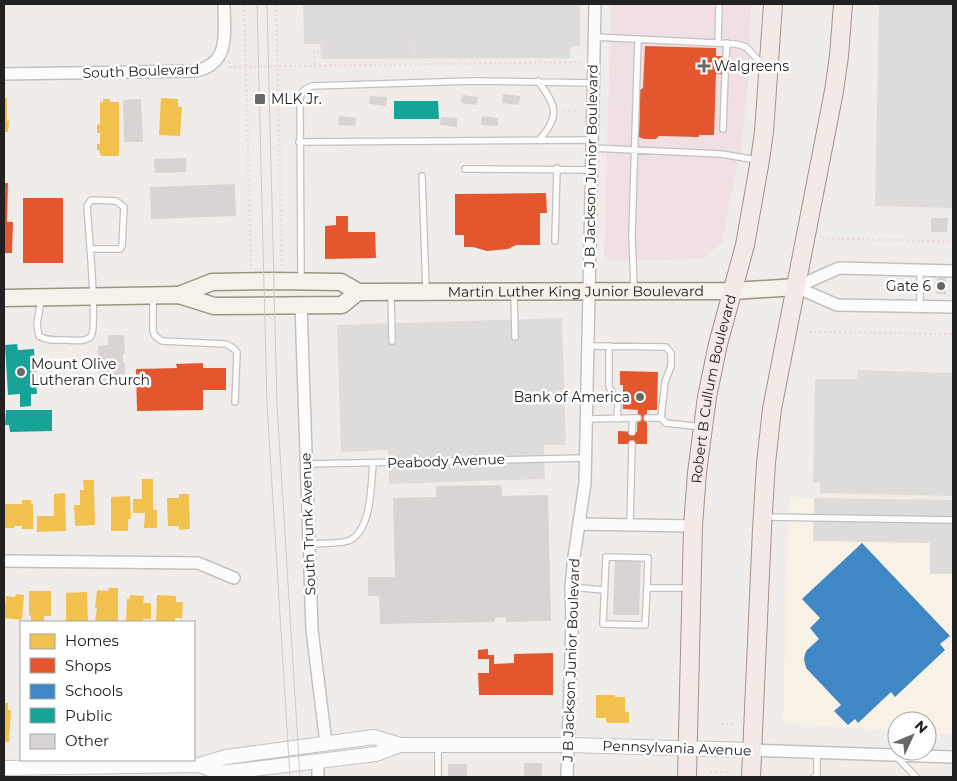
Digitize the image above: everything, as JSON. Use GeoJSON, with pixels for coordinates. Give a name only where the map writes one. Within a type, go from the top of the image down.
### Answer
{"type":"FeatureCollection","features":[{"type":"Feature","properties":{"kind":"main road","name":"Robert B Cullum Boulevard"},"geometry":{"type":"LineString","coordinates":[[687,777],[696,473],[707,397],[718,344],[745,245],[760,160],[764,132],[773,4]]}},
{"type":"Feature","properties":{"kind":"main road"},"geometry":{"type":"LineString","coordinates":[[751,777],[763,517],[772,409],[834,92],[840,56],[843,4]]}},
{"type":"Feature","properties":{"kind":"main road","name":"Martin Luther King Junior Boulevard"},"geometry":{"type":"LineString","coordinates":[[4,298],[179,295],[212,282],[341,282],[358,292],[634,292],[796,288]]}},
{"type":"Feature","properties":{"kind":"main road","name":"Martin Luther King Junior Boulevard"},"geometry":{"type":"LineString","coordinates":[[179,295],[214,306],[342,305],[358,292]]}},
{"type":"Feature","properties":{"kind":"street"},"geometry":{"type":"LineString","coordinates":[[220,56],[224,47],[224,4]]}},
{"type":"Feature","properties":{"kind":"street","name":"J B Jackson Junior Boulevard"},"geometry":{"type":"LineString","coordinates":[[567,777],[572,623],[571,587],[585,484],[586,458],[595,4]]}},
{"type":"Feature","properties":{"kind":"street","name":"South Boulevard"},"geometry":{"type":"LineString","coordinates":[[4,74],[196,71],[206,69],[214,64],[220,56]]}},
{"type":"Feature","properties":{"kind":"street","name":"Martin Luther King Junior Boulevard"},"geometry":{"type":"LineString","coordinates":[[796,288],[839,268],[953,271]]}},
{"type":"Feature","properties":{"kind":"street","name":"Martin Luther King Junior Boulevard"},"geometry":{"type":"LineString","coordinates":[[796,288],[837,305],[953,307]]}},
{"type":"Feature","properties":{"kind":"street","name":"South Trunk Avenue"},"geometry":{"type":"LineString","coordinates":[[301,305],[312,630],[326,743]]}},
{"type":"Feature","properties":{"kind":"street"},"geometry":{"type":"LineString","coordinates":[[579,524],[694,526]]}},
{"type":"Feature","properties":{"kind":"street"},"geometry":{"type":"LineString","coordinates":[[4,561],[198,563],[234,578]]}},
{"type":"Feature","properties":{"kind":"street","name":"Pennsylvania Avenue"},"geometry":{"type":"LineString","coordinates":[[4,768],[199,765],[226,757],[374,736],[400,745],[568,744],[887,755]]}},
{"type":"Feature","properties":{"kind":"street","name":"Pennsylvania Avenue"},"geometry":{"type":"LineString","coordinates":[[199,765],[220,773],[376,754],[400,745]]}},
{"type":"Feature","properties":{"kind":"street","name":"Pennsylvania Avenue"},"geometry":{"type":"LineString","coordinates":[[937,756],[953,757]]}},
{"type":"Feature","properties":{"kind":"street"},"geometry":{"type":"LineString","coordinates":[[318,760],[318,777]]}},
{"type":"Feature","properties":{"kind":"lane"},"geometry":{"type":"LineString","coordinates":[[718,43],[719,4]]}},
{"type":"Feature","properties":{"kind":"lane"},"geometry":{"type":"LineString","coordinates":[[594,37],[736,44],[746,47],[768,70]]}},
{"type":"Feature","properties":{"kind":"lane"},"geometry":{"type":"LineString","coordinates":[[634,292],[632,234],[638,39]]}},
{"type":"Feature","properties":{"kind":"lane"},"geometry":{"type":"LineString","coordinates":[[726,43],[726,56]]}},
{"type":"Feature","properties":{"kind":"lane"},"geometry":{"type":"LineString","coordinates":[[722,128],[725,75]]}},
{"type":"Feature","properties":{"kind":"lane"},"geometry":{"type":"LineString","coordinates":[[538,81],[551,98],[554,111],[549,129],[539,140]]}},
{"type":"Feature","properties":{"kind":"lane"},"geometry":{"type":"LineString","coordinates":[[301,281],[299,142],[300,97],[304,90],[312,86],[538,81],[593,83]]}},
{"type":"Feature","properties":{"kind":"lane"},"geometry":{"type":"LineString","coordinates":[[299,142],[539,140],[592,144],[634,150],[721,154],[760,160]]}},
{"type":"Feature","properties":{"kind":"lane"},"geometry":{"type":"LineString","coordinates":[[465,169],[557,168],[592,170]]}},
{"type":"Feature","properties":{"kind":"lane"},"geometry":{"type":"LineString","coordinates":[[555,241],[557,168]]}},
{"type":"Feature","properties":{"kind":"lane"},"geometry":{"type":"LineString","coordinates":[[422,176],[426,292]]}},
{"type":"Feature","properties":{"kind":"lane"},"geometry":{"type":"LineString","coordinates":[[42,298],[37,324],[39,336],[44,339],[87,340],[92,333],[92,297],[86,206],[91,200],[116,200],[124,207],[122,246],[120,249],[90,249]]}},
{"type":"Feature","properties":{"kind":"lane"},"geometry":{"type":"LineString","coordinates":[[920,270],[920,307]]}},
{"type":"Feature","properties":{"kind":"lane"},"geometry":{"type":"LineString","coordinates":[[390,292],[392,341]]}},
{"type":"Feature","properties":{"kind":"lane"},"geometry":{"type":"LineString","coordinates":[[514,292],[515,337]]}},
{"type":"Feature","properties":{"kind":"lane"},"geometry":{"type":"LineString","coordinates":[[153,296],[153,331],[155,336],[162,341],[226,344],[237,352],[235,402]]}},
{"type":"Feature","properties":{"kind":"lane"},"geometry":{"type":"LineString","coordinates":[[589,346],[666,346],[672,353],[671,366],[665,382],[661,418]]}},
{"type":"Feature","properties":{"kind":"lane"},"geometry":{"type":"LineString","coordinates":[[609,346],[609,387],[618,403],[617,419]]}},
{"type":"Feature","properties":{"kind":"lane"},"geometry":{"type":"LineString","coordinates":[[587,420],[635,418],[632,432]]}},
{"type":"Feature","properties":{"kind":"lane"},"geometry":{"type":"LineString","coordinates":[[647,418],[661,418],[666,423],[702,427]]}},
{"type":"Feature","properties":{"kind":"lane"},"geometry":{"type":"LineString","coordinates":[[630,525],[632,444]]}},
{"type":"Feature","properties":{"kind":"lane","name":"Peabody Avenue"},"geometry":{"type":"LineString","coordinates":[[306,464],[586,458]]}},
{"type":"Feature","properties":{"kind":"lane"},"geometry":{"type":"LineString","coordinates":[[309,544],[348,541],[359,532],[368,514],[373,463]]}},
{"type":"Feature","properties":{"kind":"lane"},"geometry":{"type":"LineString","coordinates":[[763,517],[953,520]]}},
{"type":"Feature","properties":{"kind":"lane"},"geometry":{"type":"LineString","coordinates":[[606,556],[648,558],[647,588],[645,625],[603,624],[606,556]]}},
{"type":"Feature","properties":{"kind":"lane"},"geometry":{"type":"LineString","coordinates":[[571,587],[604,590]]}},
{"type":"Feature","properties":{"kind":"lane"},"geometry":{"type":"LineString","coordinates":[[647,588],[692,588]]}},
{"type":"Feature","properties":{"kind":"lane"},"geometry":{"type":"LineString","coordinates":[[438,745],[438,777]]}},
{"type":"Feature","properties":{"kind":"lane"},"geometry":{"type":"LineString","coordinates":[[814,777],[817,775],[817,752]]}},
{"type":"Feature","properties":{"kind":"lane"},"geometry":{"type":"LineString","coordinates":[[900,761],[916,777]]}},
{"type":"Feature","properties":{"kind":"path"},"geometry":{"type":"LineString","coordinates":[[244,4],[251,268]]}},
{"type":"Feature","properties":{"kind":"path"},"geometry":{"type":"LineString","coordinates":[[276,4],[282,267]]}},
{"type":"Feature","properties":{"kind":"path"},"geometry":{"type":"LineString","coordinates":[[315,64],[314,52],[322,52],[324,38]]}},
{"type":"Feature","properties":{"kind":"path"},"geometry":{"type":"LineString","coordinates":[[415,38],[415,58]]}},
{"type":"Feature","properties":{"kind":"path"},"geometry":{"type":"LineString","coordinates":[[220,56],[230,55],[230,66],[581,62]]}},
{"type":"Feature","properties":{"kind":"path"},"geometry":{"type":"LineString","coordinates":[[822,238],[953,242]]}},
{"type":"Feature","properties":{"kind":"path"},"geometry":{"type":"LineString","coordinates":[[809,332],[953,334]]}},
{"type":"Feature","properties":{"kind":"path"},"geometry":{"type":"LineString","coordinates":[[721,724],[736,724]]}},
{"type":"Feature","properties":{"kind":"path"},"geometry":{"type":"LineString","coordinates":[[710,772],[727,772]]}},
{"type":"Feature","properties":{"kind":"shaded area"},"geometry":{"type":"Polygon","coordinates":[[[303,4],[580,4],[580,46],[570,47],[570,58],[321,59],[320,44],[304,44],[303,4]]]}},
{"type":"Feature","properties":{"kind":"shaded area"},"geometry":{"type":"Polygon","coordinates":[[[611,4],[751,4],[749,77],[742,141],[722,242],[702,259],[609,261],[604,254],[611,4]]]}},
{"type":"Feature","properties":{"kind":"shaded area"},"geometry":{"type":"Polygon","coordinates":[[[879,4],[953,4],[953,208],[875,206],[879,4]]]}},
{"type":"Feature","properties":{"kind":"shaded area"},"geometry":{"type":"Polygon","coordinates":[[[562,318],[566,445],[544,445],[545,479],[389,484],[388,450],[341,452],[337,325],[562,318]]]}},
{"type":"Feature","properties":{"kind":"shaded area"},"geometry":{"type":"Polygon","coordinates":[[[858,370],[953,373],[953,496],[820,493],[820,483],[813,483],[815,379],[857,379],[858,370]]]}},
{"type":"Feature","properties":{"kind":"shaded area"},"geometry":{"type":"Polygon","coordinates":[[[789,497],[953,504],[953,734],[937,733],[937,711],[887,711],[887,730],[783,723],[789,497]]]}},
{"type":"Feature","properties":{"kind":"shaded area"},"geometry":{"type":"Polygon","coordinates":[[[814,498],[953,500],[953,574],[930,574],[930,543],[813,541],[814,498]]]}},
{"type":"Feature","properties":{"kind":"building: Homes"},"geometry":{"type":"Polygon","coordinates":[[[4,98],[7,98],[8,132],[4,132],[4,98]]]}},
{"type":"Feature","properties":{"kind":"building: Homes"},"geometry":{"type":"Polygon","coordinates":[[[161,98],[178,99],[178,107],[182,107],[180,136],[159,135],[161,98]]]}},
{"type":"Feature","properties":{"kind":"building: Homes"},"geometry":{"type":"Polygon","coordinates":[[[103,99],[110,99],[110,102],[119,102],[119,156],[101,156],[99,150],[97,150],[97,144],[100,144],[100,133],[97,133],[97,125],[100,124],[100,102],[103,102],[103,99]]]}},
{"type":"Feature","properties":{"kind":"building: Homes"},"geometry":{"type":"Polygon","coordinates":[[[142,479],[153,479],[153,510],[157,510],[157,528],[144,528],[145,513],[133,513],[133,499],[142,499],[142,479]]]}},
{"type":"Feature","properties":{"kind":"building: Homes"},"geometry":{"type":"Polygon","coordinates":[[[83,480],[94,480],[95,525],[75,526],[74,505],[80,505],[80,490],[84,490],[83,480]]]}},
{"type":"Feature","properties":{"kind":"building: Homes"},"geometry":{"type":"Polygon","coordinates":[[[65,493],[66,531],[37,532],[37,516],[54,516],[54,494],[65,493]]]}},
{"type":"Feature","properties":{"kind":"building: Homes"},"geometry":{"type":"Polygon","coordinates":[[[179,494],[189,494],[190,529],[179,530],[179,526],[168,526],[167,498],[179,498],[179,494]]]}},
{"type":"Feature","properties":{"kind":"building: Homes"},"geometry":{"type":"Polygon","coordinates":[[[130,496],[131,519],[128,519],[128,531],[111,531],[111,497],[130,496]]]}},
{"type":"Feature","properties":{"kind":"building: Homes"},"geometry":{"type":"Polygon","coordinates":[[[22,500],[31,500],[31,504],[33,504],[33,529],[22,529],[22,526],[5,528],[5,504],[22,504],[22,500]]]}},
{"type":"Feature","properties":{"kind":"building: Homes"},"geometry":{"type":"Polygon","coordinates":[[[109,588],[118,588],[118,621],[97,621],[95,620],[97,608],[95,608],[97,590],[108,591],[109,588]]]}},
{"type":"Feature","properties":{"kind":"building: Homes"},"geometry":{"type":"Polygon","coordinates":[[[29,591],[51,591],[51,616],[44,616],[44,621],[31,621],[31,616],[29,615],[29,591]]]}},
{"type":"Feature","properties":{"kind":"building: Homes"},"geometry":{"type":"Polygon","coordinates":[[[87,592],[88,621],[66,621],[66,593],[87,592]]]}},
{"type":"Feature","properties":{"kind":"building: Homes"},"geometry":{"type":"Polygon","coordinates":[[[16,594],[24,595],[22,620],[4,618],[6,596],[15,597],[16,594]]]}},
{"type":"Feature","properties":{"kind":"building: Homes"},"geometry":{"type":"Polygon","coordinates":[[[130,595],[144,596],[143,603],[151,603],[151,619],[126,621],[127,599],[130,599],[130,595]]]}},
{"type":"Feature","properties":{"kind":"building: Homes"},"geometry":{"type":"Polygon","coordinates":[[[157,595],[176,596],[176,602],[183,602],[182,618],[175,618],[175,621],[156,621],[157,595]]]}},
{"type":"Feature","properties":{"kind":"building: Homes"},"geometry":{"type":"Polygon","coordinates":[[[596,695],[625,697],[625,712],[629,712],[629,723],[610,723],[606,722],[606,718],[596,718],[596,695]]]}},
{"type":"Feature","properties":{"kind":"building: Homes"},"geometry":{"type":"Polygon","coordinates":[[[4,703],[8,703],[8,710],[11,710],[9,742],[4,742],[4,703]]]}},
{"type":"Feature","properties":{"kind":"building: Shops","name":"Walgreens"},"geometry":{"type":"Polygon","coordinates":[[[645,46],[716,48],[716,56],[728,56],[728,75],[716,74],[714,135],[699,135],[699,137],[659,136],[656,139],[639,137],[640,90],[643,88],[645,46]]]}},
{"type":"Feature","properties":{"kind":"building: Shops"},"geometry":{"type":"Polygon","coordinates":[[[4,183],[8,183],[7,222],[13,222],[12,253],[4,253],[4,183]]]}},
{"type":"Feature","properties":{"kind":"building: Shops"},"geometry":{"type":"Polygon","coordinates":[[[546,193],[547,213],[540,213],[540,245],[516,245],[508,249],[487,251],[473,247],[464,247],[464,235],[455,235],[455,194],[546,193]]]}},
{"type":"Feature","properties":{"kind":"building: Shops"},"geometry":{"type":"Polygon","coordinates":[[[23,198],[63,198],[63,263],[23,263],[23,198]]]}},
{"type":"Feature","properties":{"kind":"building: Shops"},"geometry":{"type":"Polygon","coordinates":[[[336,216],[348,216],[348,232],[375,232],[376,258],[325,259],[325,226],[336,225],[336,216]]]}},
{"type":"Feature","properties":{"kind":"building: Shops"},"geometry":{"type":"Polygon","coordinates":[[[203,363],[203,368],[226,368],[226,390],[203,390],[203,410],[137,411],[136,369],[177,368],[176,364],[203,363]]]}},
{"type":"Feature","properties":{"kind":"building: Shops","name":"Bank of America"},"geometry":{"type":"Polygon","coordinates":[[[620,371],[658,372],[657,410],[647,410],[647,444],[618,444],[618,431],[637,432],[638,410],[623,409],[623,385],[620,385],[620,371]]]}},
{"type":"Feature","properties":{"kind":"building: Shops"},"geometry":{"type":"Polygon","coordinates":[[[488,649],[488,655],[494,655],[494,664],[514,663],[514,654],[553,653],[553,695],[479,695],[478,673],[489,673],[489,659],[478,659],[478,650],[488,649]]]}},
{"type":"Feature","properties":{"kind":"building: Schools"},"geometry":{"type":"Polygon","coordinates":[[[862,543],[950,636],[940,644],[945,650],[895,697],[891,692],[858,723],[855,719],[848,725],[834,711],[841,705],[806,668],[805,654],[819,639],[810,628],[820,618],[802,599],[862,543]]]}},
{"type":"Feature","properties":{"kind":"building: Public"},"geometry":{"type":"Polygon","coordinates":[[[394,101],[438,101],[439,119],[394,119],[394,101]]]}},
{"type":"Feature","properties":{"kind":"building: Public","name":"Mount Olive Lutheran Church"},"geometry":{"type":"Polygon","coordinates":[[[17,344],[18,350],[34,349],[37,394],[31,394],[31,406],[20,407],[20,394],[8,395],[5,345],[17,344]]]}},
{"type":"Feature","properties":{"kind":"building: Public"},"geometry":{"type":"Polygon","coordinates":[[[6,410],[52,410],[52,431],[10,432],[9,425],[5,425],[6,410]]]}},
{"type":"Feature","properties":{"kind":"building: Other"},"geometry":{"type":"Polygon","coordinates":[[[503,94],[520,96],[519,105],[502,103],[503,94]]]}},
{"type":"Feature","properties":{"kind":"building: Other"},"geometry":{"type":"Polygon","coordinates":[[[462,95],[478,97],[477,105],[461,103],[462,95]]]}},
{"type":"Feature","properties":{"kind":"building: Other"},"geometry":{"type":"Polygon","coordinates":[[[370,96],[387,97],[386,106],[369,104],[370,96]]]}},
{"type":"Feature","properties":{"kind":"building: Other"},"geometry":{"type":"Polygon","coordinates":[[[141,99],[143,142],[124,142],[123,100],[141,99]]]}},
{"type":"Feature","properties":{"kind":"building: Other"},"geometry":{"type":"Polygon","coordinates":[[[339,116],[356,118],[355,126],[338,125],[339,116]]]}},
{"type":"Feature","properties":{"kind":"building: Other"},"geometry":{"type":"Polygon","coordinates":[[[482,116],[498,118],[498,126],[481,125],[482,116]]]}},
{"type":"Feature","properties":{"kind":"building: Other"},"geometry":{"type":"Polygon","coordinates":[[[441,117],[457,118],[457,127],[440,125],[441,117]]]}},
{"type":"Feature","properties":{"kind":"building: Other"},"geometry":{"type":"Polygon","coordinates":[[[186,158],[186,172],[155,173],[154,159],[186,158]]]}},
{"type":"Feature","properties":{"kind":"building: Other"},"geometry":{"type":"Polygon","coordinates":[[[235,184],[236,216],[151,219],[150,187],[235,184]]]}},
{"type":"Feature","properties":{"kind":"building: Other"},"geometry":{"type":"Polygon","coordinates":[[[931,218],[948,218],[947,232],[931,232],[931,218]]]}},
{"type":"Feature","properties":{"kind":"building: Other","name":"Gate 6"},"geometry":{"type":"Polygon","coordinates":[[[937,278],[946,278],[946,294],[937,294],[935,282],[937,282],[937,278]]]}},
{"type":"Feature","properties":{"kind":"building: Other"},"geometry":{"type":"Polygon","coordinates":[[[108,335],[124,335],[125,353],[123,353],[123,363],[125,363],[125,375],[123,376],[123,384],[99,385],[98,346],[108,345],[108,335]]]}},
{"type":"Feature","properties":{"kind":"building: Other"},"geometry":{"type":"Polygon","coordinates":[[[501,485],[502,496],[548,495],[551,621],[506,622],[506,617],[495,618],[495,622],[380,624],[379,596],[368,596],[368,577],[395,577],[393,498],[436,497],[436,486],[501,485]]]}},
{"type":"Feature","properties":{"kind":"building: Other"},"geometry":{"type":"Polygon","coordinates":[[[615,560],[641,561],[639,615],[613,615],[615,560]]]}},
{"type":"Feature","properties":{"kind":"building: Other"},"geometry":{"type":"Polygon","coordinates":[[[524,763],[542,763],[542,777],[524,777],[524,763]]]}},
{"type":"Feature","properties":{"kind":"building: Other"},"geometry":{"type":"Polygon","coordinates":[[[448,764],[467,764],[467,777],[448,777],[448,764]]]}},
{"type":"Feature","properties":{"kind":"tram line"},"geometry":{"type":"LineString","coordinates":[[257,4],[267,405],[290,777]]}},
{"type":"Feature","properties":{"kind":"tram line"},"geometry":{"type":"LineString","coordinates":[[267,4],[277,405],[300,777]]}},
{"type":"Feature","properties":{"kind":"place","name":"Walgreens"},"geometry":{"type":"Point","coordinates":[704,66]}},
{"type":"Feature","properties":{"kind":"place","name":"MLK Jr."},"geometry":{"type":"Point","coordinates":[260,99]}},
{"type":"Feature","properties":{"kind":"place","name":"Gate 6"},"geometry":{"type":"Point","coordinates":[941,286]}},
{"type":"Feature","properties":{"kind":"place","name":"Mount Olive Lutheran Church"},"geometry":{"type":"Point","coordinates":[21,372]}},
{"type":"Feature","properties":{"kind":"place","name":"Bank of America"},"geometry":{"type":"Point","coordinates":[640,397]}}]}
